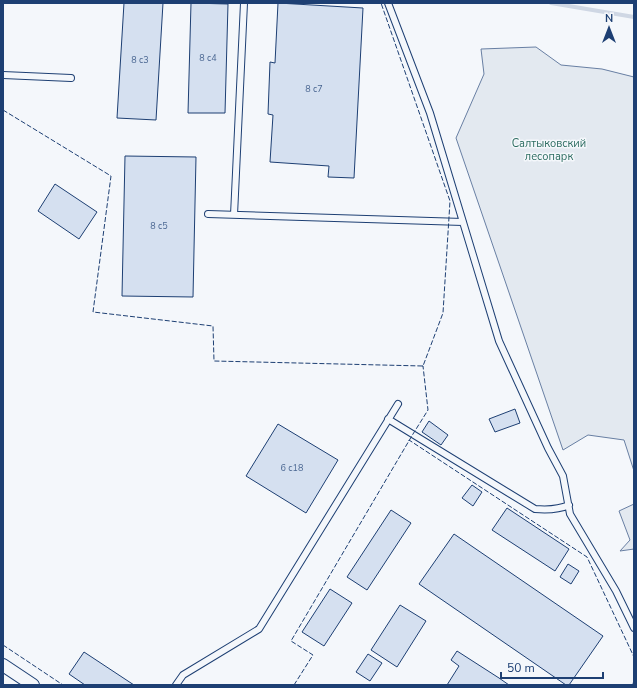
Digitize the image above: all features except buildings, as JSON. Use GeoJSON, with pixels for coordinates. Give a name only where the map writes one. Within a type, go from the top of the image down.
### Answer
{"type":"FeatureCollection","features":[{"type":"Feature","properties":{"kind":"street"},"geometry":{"type":"LineString","coordinates":[[3,665],[32,685]]}},
{"type":"Feature","properties":{"kind":"lane"},"geometry":{"type":"LineString","coordinates":[[234,215],[244,3]]}},
{"type":"Feature","properties":{"kind":"lane"},"geometry":{"type":"LineString","coordinates":[[388,3],[430,113],[499,341],[548,448],[563,476],[570,514],[616,591],[634,628]]}},
{"type":"Feature","properties":{"kind":"lane"},"geometry":{"type":"LineString","coordinates":[[3,75],[71,78]]}},
{"type":"Feature","properties":{"kind":"lane"},"geometry":{"type":"LineString","coordinates":[[208,214],[463,222]]}},
{"type":"Feature","properties":{"kind":"lane"},"geometry":{"type":"LineString","coordinates":[[176,685],[182,675],[260,629],[398,404]]}},
{"type":"Feature","properties":{"kind":"lane"},"geometry":{"type":"LineString","coordinates":[[388,419],[535,508],[550,510],[562,508],[568,505]]}},
{"type":"Feature","properties":{"kind":"green space","name":"Салтыковский лесопарк"},"geometry":{"type":"Polygon","coordinates":[[[536,47],[561,65],[602,69],[634,77],[634,471],[624,440],[588,435],[563,450],[456,138],[484,74],[481,49],[536,47]]]}},
{"type":"Feature","properties":{"kind":"green space"},"geometry":{"type":"Polygon","coordinates":[[[634,504],[634,549],[620,551],[630,540],[619,511],[634,504]]]}},
{"type":"Feature","properties":{"kind":"waterway"},"geometry":{"type":"LineString","coordinates":[[551,3],[634,17]]}},
{"type":"Feature","properties":{"kind":"fence"},"geometry":{"type":"LineString","coordinates":[[3,110],[111,176],[93,312],[213,326],[214,361],[423,366],[443,313],[450,201],[381,3]]}},
{"type":"Feature","properties":{"kind":"fence"},"geometry":{"type":"LineString","coordinates":[[294,685],[313,655],[291,641],[428,410],[422,366]]}},
{"type":"Feature","properties":{"kind":"fence"},"geometry":{"type":"LineString","coordinates":[[409,441],[587,557],[634,657]]}},
{"type":"Feature","properties":{"kind":"fence"},"geometry":{"type":"LineString","coordinates":[[3,645],[63,685]]}},
{"type":"Feature","properties":{"kind":"fence"},"geometry":{"type":"LineString","coordinates":[[633,685],[634,680]]}}]}
